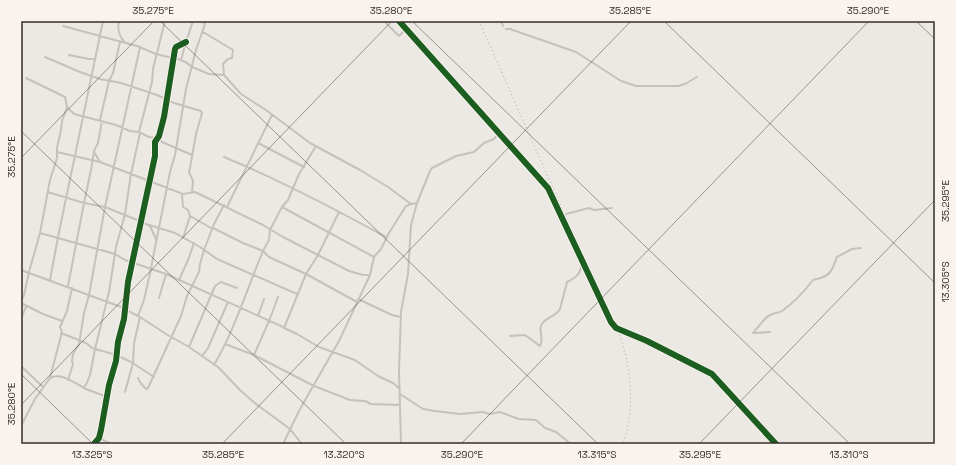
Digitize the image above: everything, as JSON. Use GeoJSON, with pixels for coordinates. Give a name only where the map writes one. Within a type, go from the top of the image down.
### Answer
{"type":"FeatureCollection","features":[{"type":"Feature","properties":{"kind":"street"},"geometry":{"type":"LineString","coordinates":[[50,281],[94,58],[103,21]]}},
{"type":"Feature","properties":{"kind":"street"},"geometry":{"type":"LineString","coordinates":[[119,21],[118,31],[121,39],[125,43]]}},
{"type":"Feature","properties":{"kind":"street"},"geometry":{"type":"LineString","coordinates":[[83,387],[86,385],[90,375],[115,254],[125,214],[131,174],[156,54],[165,21]]}},
{"type":"Feature","properties":{"kind":"street"},"geometry":{"type":"LineString","coordinates":[[181,60],[193,21]]}},
{"type":"Feature","properties":{"kind":"street"},"geometry":{"type":"LineString","coordinates":[[125,392],[133,363],[134,343],[139,316],[151,268],[176,147],[186,89],[205,24],[203,21]]}},
{"type":"Feature","properties":{"kind":"street"},"geometry":{"type":"LineString","coordinates":[[384,21],[399,36],[406,29]]}},
{"type":"Feature","properties":{"kind":"street"},"geometry":{"type":"LineString","coordinates":[[399,21],[498,134],[548,188],[606,313],[616,328],[647,341],[712,374],[776,444]]}},
{"type":"Feature","properties":{"kind":"street"},"geometry":{"type":"LineString","coordinates":[[501,21],[504,26]]}},
{"type":"Feature","properties":{"kind":"street"},"geometry":{"type":"LineString","coordinates":[[63,26],[100,35],[140,47],[156,54],[181,60],[187,62],[192,67],[209,74],[224,75]]}},
{"type":"Feature","properties":{"kind":"street"},"geometry":{"type":"LineString","coordinates":[[506,29],[510,29],[576,52],[621,82],[629,85],[682,85],[697,77]]}},
{"type":"Feature","properties":{"kind":"street"},"geometry":{"type":"LineString","coordinates":[[203,32],[233,50],[232,58],[228,59],[223,64],[224,75],[241,94],[316,146],[378,181],[411,204]]}},
{"type":"Feature","properties":{"kind":"street"},"geometry":{"type":"LineString","coordinates":[[68,287],[94,151],[98,143],[109,81],[114,73],[120,42]]}},
{"type":"Feature","properties":{"kind":"street"},"geometry":{"type":"LineString","coordinates":[[95,444],[99,438],[126,310],[128,282],[155,156],[155,142],[158,138],[164,117],[173,58],[176,46],[186,42]]}},
{"type":"Feature","properties":{"kind":"street"},"geometry":{"type":"LineString","coordinates":[[68,380],[74,364],[72,361],[73,354],[79,344],[105,207],[115,168],[140,47]]}},
{"type":"Feature","properties":{"kind":"street"},"geometry":{"type":"LineString","coordinates":[[69,55],[89,59],[94,58]]}},
{"type":"Feature","properties":{"kind":"street"},"geometry":{"type":"LineString","coordinates":[[45,57],[80,72],[157,95],[202,112],[196,134],[189,172],[193,181],[192,193]]}},
{"type":"Feature","properties":{"kind":"street"},"geometry":{"type":"LineString","coordinates":[[26,78],[65,97],[67,107],[62,121],[57,158],[48,192],[40,233],[21,302],[26,306],[62,321]]}},
{"type":"Feature","properties":{"kind":"street"},"geometry":{"type":"LineString","coordinates":[[67,107],[74,114],[116,124],[123,129],[149,137],[158,138],[162,142],[192,155]]}},
{"type":"Feature","properties":{"kind":"street"},"geometry":{"type":"LineString","coordinates":[[138,378],[146,389],[150,386],[161,357],[182,313],[191,286],[199,272],[204,250],[213,228],[226,206],[272,115]]}},
{"type":"Feature","properties":{"kind":"street"},"geometry":{"type":"LineString","coordinates":[[401,444],[399,367],[401,317],[407,281],[412,225],[417,203],[432,168],[456,156],[474,152],[484,143],[494,139],[498,134]]}},
{"type":"Feature","properties":{"kind":"street"},"geometry":{"type":"LineString","coordinates":[[258,143],[304,167]]}},
{"type":"Feature","properties":{"kind":"street"},"geometry":{"type":"LineString","coordinates":[[214,365],[247,294],[256,266],[269,240],[270,230],[293,189],[299,174],[316,146]]}},
{"type":"Feature","properties":{"kind":"street"},"geometry":{"type":"LineString","coordinates":[[94,151],[100,162]]}},
{"type":"Feature","properties":{"kind":"street"},"geometry":{"type":"LineString","coordinates":[[57,152],[100,162],[182,194],[195,192],[263,224],[270,230],[353,272],[363,275],[370,275]]}},
{"type":"Feature","properties":{"kind":"street"},"geometry":{"type":"LineString","coordinates":[[224,158],[246,166],[386,237]]}},
{"type":"Feature","properties":{"kind":"street"},"geometry":{"type":"LineString","coordinates":[[48,192],[84,203],[105,207],[149,225],[175,233],[194,243],[217,259],[297,294]]}},
{"type":"Feature","properties":{"kind":"street"},"geometry":{"type":"LineString","coordinates":[[182,194],[184,198],[183,207],[188,210],[190,216],[183,238]]}},
{"type":"Feature","properties":{"kind":"street"},"geometry":{"type":"LineString","coordinates":[[283,444],[300,409],[333,352],[358,301],[370,275],[374,257],[381,249],[386,237],[406,206],[417,203]]}},
{"type":"Feature","properties":{"kind":"street"},"geometry":{"type":"LineString","coordinates":[[282,207],[374,257]]}},
{"type":"Feature","properties":{"kind":"street"},"geometry":{"type":"LineString","coordinates":[[566,214],[589,208],[594,210],[612,208]]}},
{"type":"Feature","properties":{"kind":"street"},"geometry":{"type":"LineString","coordinates":[[283,327],[306,274],[318,255],[339,212]]}},
{"type":"Feature","properties":{"kind":"street"},"geometry":{"type":"LineString","coordinates":[[190,216],[211,228],[263,251],[269,257],[358,301],[392,315],[401,317]]}},
{"type":"Feature","properties":{"kind":"street"},"geometry":{"type":"LineString","coordinates":[[149,225],[156,240]]}},
{"type":"Feature","properties":{"kind":"street"},"geometry":{"type":"LineString","coordinates":[[40,233],[97,248],[115,254],[133,263],[166,274],[283,327],[286,330],[294,332],[319,347],[355,360],[378,376],[393,383],[400,389]]}},
{"type":"Feature","properties":{"kind":"street"},"geometry":{"type":"LineString","coordinates":[[179,280],[180,274],[188,260],[194,243]]}},
{"type":"Feature","properties":{"kind":"street"},"geometry":{"type":"LineString","coordinates":[[770,332],[753,333],[770,315],[782,311],[794,303],[813,280],[829,273],[833,269],[837,257],[852,249],[861,248]]}},
{"type":"Feature","properties":{"kind":"street"},"geometry":{"type":"LineString","coordinates":[[510,336],[525,335],[540,346],[542,340],[540,327],[560,310],[567,282],[577,277],[580,273],[582,262]]}},
{"type":"Feature","properties":{"kind":"street"},"geometry":{"type":"LineString","coordinates":[[21,270],[72,288],[126,310],[172,336],[214,365],[256,404],[290,429],[302,444]]}},
{"type":"Feature","properties":{"kind":"street"},"geometry":{"type":"LineString","coordinates":[[159,298],[166,274]]}},
{"type":"Feature","properties":{"kind":"street"},"geometry":{"type":"LineString","coordinates":[[189,347],[215,285],[219,282],[237,288]]}},
{"type":"Feature","properties":{"kind":"street"},"geometry":{"type":"LineString","coordinates":[[21,426],[35,398],[50,378],[62,330],[60,327],[67,311],[72,288]]}},
{"type":"Feature","properties":{"kind":"street"},"geometry":{"type":"LineString","coordinates":[[254,355],[278,297]]}},
{"type":"Feature","properties":{"kind":"street"},"geometry":{"type":"LineString","coordinates":[[258,316],[264,299]]}},
{"type":"Feature","properties":{"kind":"street"},"geometry":{"type":"LineString","coordinates":[[202,356],[208,348],[228,302]]}},
{"type":"Feature","properties":{"kind":"street"},"geometry":{"type":"LineString","coordinates":[[21,318],[26,306]]}},
{"type":"Feature","properties":{"kind":"street"},"geometry":{"type":"LineString","coordinates":[[61,333],[79,340],[95,349],[116,355],[133,363],[154,377]]}},
{"type":"Feature","properties":{"kind":"street"},"geometry":{"type":"LineString","coordinates":[[225,344],[254,355],[314,386],[350,400],[371,404],[400,405]]}},
{"type":"Feature","properties":{"kind":"street"},"geometry":{"type":"LineString","coordinates":[[21,366],[43,387]]}},
{"type":"Feature","properties":{"kind":"street"},"geometry":{"type":"LineString","coordinates":[[50,378],[56,376],[68,380],[107,397]]}},
{"type":"Feature","properties":{"kind":"street"},"geometry":{"type":"LineString","coordinates":[[400,394],[423,408],[435,411],[460,414],[482,412],[490,414],[500,412],[519,419],[536,420],[545,428],[556,432],[571,444]]}},
{"type":"Feature","properties":{"kind":"street"},"geometry":{"type":"LineString","coordinates":[[99,438],[111,444]]}},
{"type":"Feature","properties":{"kind":"railway"},"geometry":{"type":"LineString","coordinates":[[479,21],[599,292],[618,330],[629,372],[631,402],[630,416],[623,444]]}},
{"type":"Feature","properties":{"kind":"cycle path"},"geometry":{"type":"LineString","coordinates":[[399,21],[548,188],[611,322],[616,328],[647,341],[712,374],[776,444]]}},
{"type":"Feature","properties":{"kind":"cycle path"},"geometry":{"type":"LineString","coordinates":[[94,444],[99,438],[109,385],[116,361],[118,342],[124,319],[128,282],[155,156],[155,142],[159,136],[164,117],[175,49],[186,42]]}}]}
